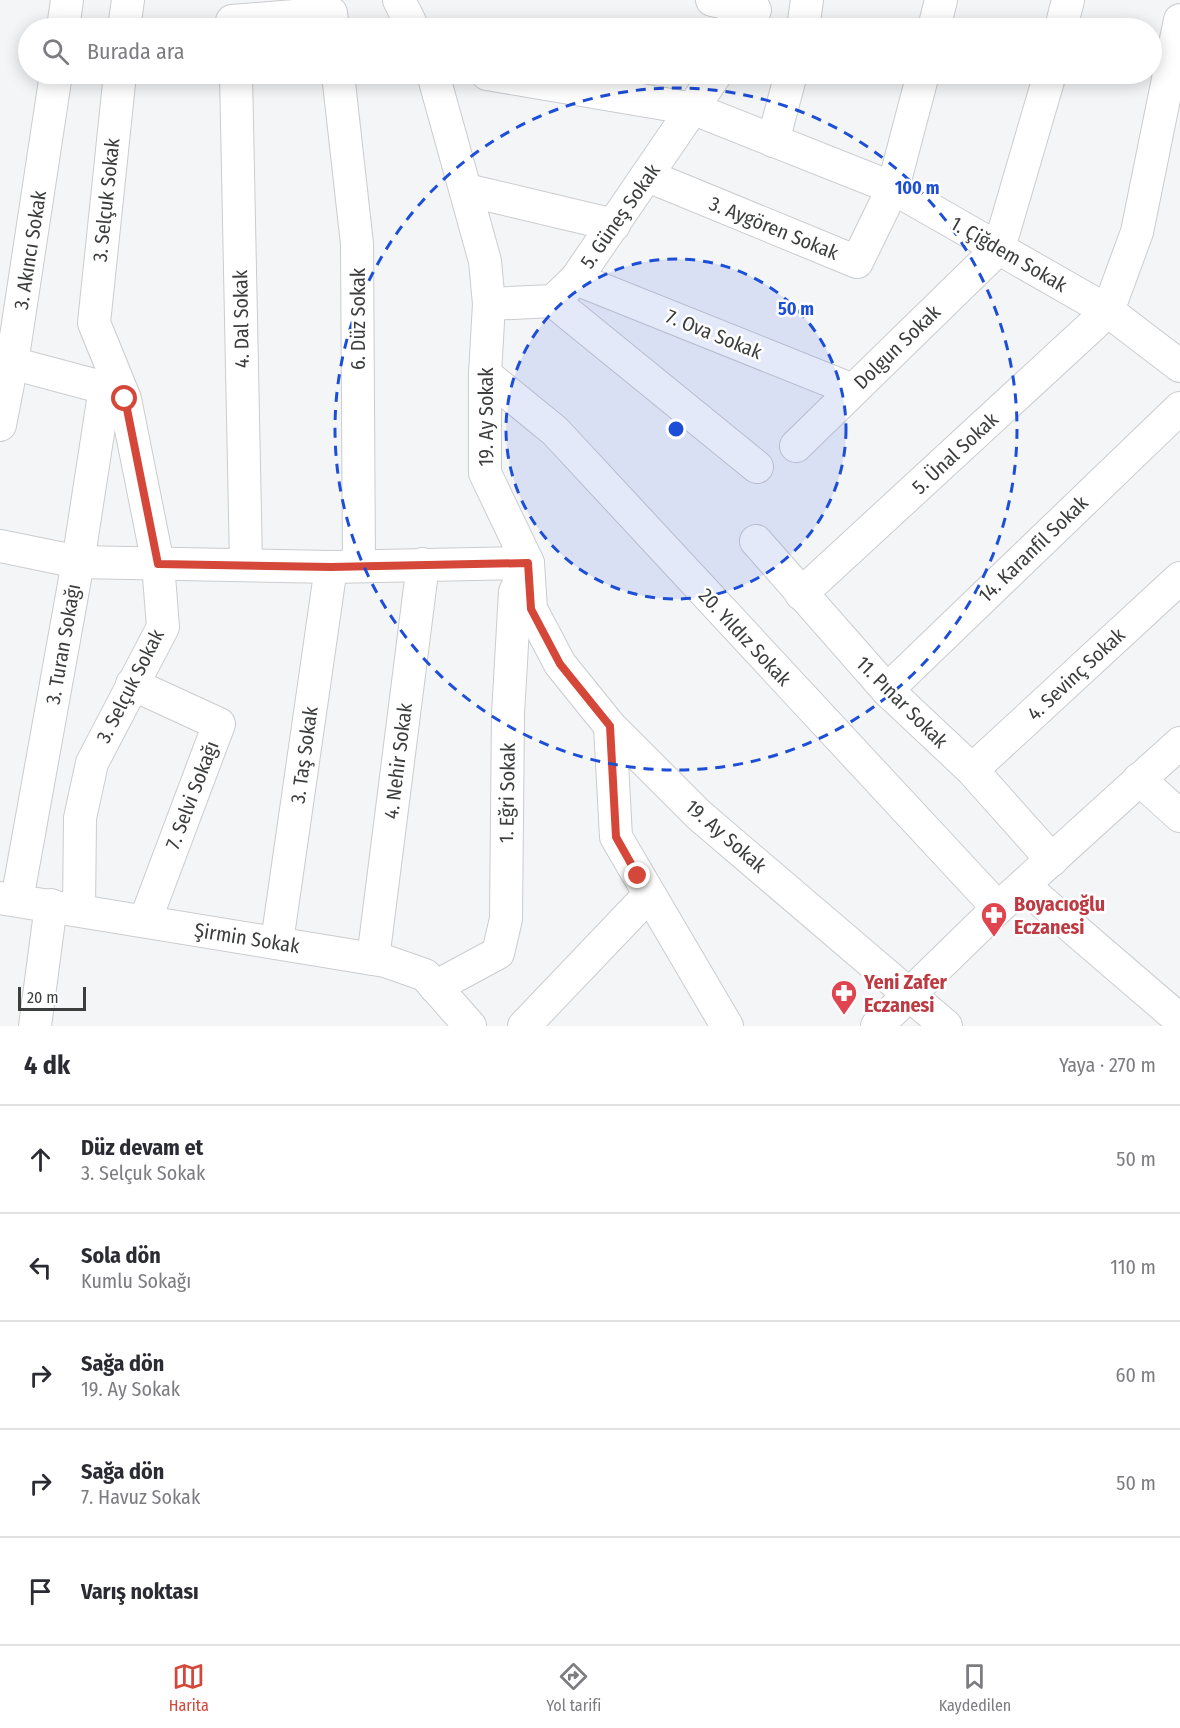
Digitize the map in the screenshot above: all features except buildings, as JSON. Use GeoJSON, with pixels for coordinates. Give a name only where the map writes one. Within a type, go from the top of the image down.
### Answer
{"type":"FeatureCollection","features":[{"type":"Feature","properties":{"kind":"street"},"geometry":{"type":"LineString","coordinates":[[64,18],[67,0]]}},
{"type":"Feature","properties":{"kind":"street"},"geometry":{"type":"LineString","coordinates":[[125,18],[128,0]]}},
{"type":"Feature","properties":{"kind":"street"},"geometry":{"type":"LineString","coordinates":[[399,0],[408,18]]}},
{"type":"Feature","properties":{"kind":"street"},"geometry":{"type":"LineString","coordinates":[[712,0],[753,13]]}},
{"type":"Feature","properties":{"kind":"street"},"geometry":{"type":"LineString","coordinates":[[804,18],[807,0]]}},
{"type":"Feature","properties":{"kind":"street"},"geometry":{"type":"LineString","coordinates":[[936,18],[941,0]]}},
{"type":"Feature","properties":{"kind":"street"},"geometry":{"type":"LineString","coordinates":[[1064,18],[1068,0]]}},
{"type":"Feature","properties":{"kind":"street"},"geometry":{"type":"LineString","coordinates":[[232,16],[331,13],[332,18]]}},
{"type":"Feature","properties":{"kind":"street"},"geometry":{"type":"LineString","coordinates":[[1108,311],[1137,232],[1180,20]]}},
{"type":"Feature","properties":{"kind":"street","name":"3. Akıncı Sokak"},"geometry":{"type":"LineString","coordinates":[[0,425],[6,362],[54,84]]}},
{"type":"Feature","properties":{"kind":"street","name":"3. Selçuk Sokak"},"geometry":{"type":"LineString","coordinates":[[35,1026],[65,908],[92,763],[163,627],[158,564],[115,394],[94,323],[119,84]]}},
{"type":"Feature","properties":{"kind":"street","name":"4. Dal Sokak"},"geometry":{"type":"LineString","coordinates":[[236,84],[246,564]]}},
{"type":"Feature","properties":{"kind":"street","name":"6. Düz Sokak"},"geometry":{"type":"LineString","coordinates":[[339,84],[357,244],[345,566]]}},
{"type":"Feature","properties":{"kind":"street","name":"19. Ay Sokak"},"geometry":{"type":"LineString","coordinates":[[436,84],[485,261],[489,304],[485,374],[485,473],[528,563],[531,609],[560,664],[610,726],[699,815],[946,1026]]}},
{"type":"Feature","properties":{"kind":"street","name":"1. Çiğdem Sokak"},"geometry":{"type":"LineString","coordinates":[[546,84],[694,109],[893,188],[1108,311],[1180,366]]}},
{"type":"Feature","properties":{"kind":"street","name":"5. Güneş Sokak"},"geometry":{"type":"LineString","coordinates":[[553,301],[576,279],[710,84]]}},
{"type":"Feature","properties":{"kind":"street"},"geometry":{"type":"LineString","coordinates":[[772,141],[788,84]]}},
{"type":"Feature","properties":{"kind":"street"},"geometry":{"type":"LineString","coordinates":[[893,188],[919,84]]}},
{"type":"Feature","properties":{"kind":"street"},"geometry":{"type":"LineString","coordinates":[[999,248],[1047,84]]}},
{"type":"Feature","properties":{"kind":"street","name":"3. Aygören Sokak"},"geometry":{"type":"LineString","coordinates":[[648,176],[857,262],[893,188]]}},
{"type":"Feature","properties":{"kind":"street"},"geometry":{"type":"LineString","coordinates":[[467,190],[614,225]]}},
{"type":"Feature","properties":{"kind":"street","name":"Dolgun Sokak"},"geometry":{"type":"LineString","coordinates":[[796,446],[999,248]]}},
{"type":"Feature","properties":{"kind":"street","name":"7. Ova Sokak"},"geometry":{"type":"LineString","coordinates":[[576,279],[853,390]]}},
{"type":"Feature","properties":{"kind":"street"},"geometry":{"type":"LineString","coordinates":[[489,304],[553,301],[757,467]]}},
{"type":"Feature","properties":{"kind":"street","name":"5. Ünal Sokak"},"geometry":{"type":"LineString","coordinates":[[801,594],[1108,311]]}},
{"type":"Feature","properties":{"kind":"street"},"geometry":{"type":"LineString","coordinates":[[6,362],[115,394]]}},
{"type":"Feature","properties":{"kind":"street","name":"20. Yıldız Sokak"},"geometry":{"type":"LineString","coordinates":[[485,374],[555,431],[998,908]]}},
{"type":"Feature","properties":{"kind":"street","name":"3. Turan Sokağı"},"geometry":{"type":"LineString","coordinates":[[9,899],[115,394]]}},
{"type":"Feature","properties":{"kind":"street","name":"14. Karanfil Sokak"},"geometry":{"type":"LineString","coordinates":[[887,690],[1180,408]]}},
{"type":"Feature","properties":{"kind":"street","name":"11. Pınar Sokak"},"geometry":{"type":"LineString","coordinates":[[756,541],[887,690],[972,770],[1052,860]]}},
{"type":"Feature","properties":{"kind":"street"},"geometry":{"type":"LineString","coordinates":[[0,546],[78,562],[345,566],[528,563]]}},
{"type":"Feature","properties":{"kind":"street","name":"1. Eğri Sokak"},"geometry":{"type":"LineString","coordinates":[[435,987],[498,953],[506,919],[508,714],[515,592],[528,563]]}},
{"type":"Feature","properties":{"kind":"street","name":"4. Nehir Sokak"},"geometry":{"type":"LineString","coordinates":[[373,959],[423,564]]}},
{"type":"Feature","properties":{"kind":"street","name":"3. Taş Sokak"},"geometry":{"type":"LineString","coordinates":[[277,942],[345,566]]}},
{"type":"Feature","properties":{"kind":"street","name":"4. Sevinç Sokak"},"geometry":{"type":"LineString","coordinates":[[972,770],[1180,578]]}},
{"type":"Feature","properties":{"kind":"street","name":"7. Selvi Sokağı"},"geometry":{"type":"LineString","coordinates":[[132,684],[219,724],[145,921]]}},
{"type":"Feature","properties":{"kind":"street"},"geometry":{"type":"LineString","coordinates":[[610,726],[616,837],[727,1026]]}},
{"type":"Feature","properties":{"kind":"street"},"geometry":{"type":"LineString","coordinates":[[877,1026],[998,908],[1180,743]]}},
{"type":"Feature","properties":{"kind":"street"},"geometry":{"type":"LineString","coordinates":[[1139,779],[1180,816]]}},
{"type":"Feature","properties":{"kind":"street"},"geometry":{"type":"LineString","coordinates":[[1024,886],[1178,1020]]}},
{"type":"Feature","properties":{"kind":"street"},"geometry":{"type":"LineString","coordinates":[[524,1026],[649,895]]}},
{"type":"Feature","properties":{"kind":"street","name":"Şirmin Sokak"},"geometry":{"type":"LineString","coordinates":[[9,899],[373,959],[425,975],[470,1026]]}},
{"type":"Feature","properties":{"kind":"place","name":"Boyacıoğlu Eczanesi"},"geometry":{"type":"Point","coordinates":[994,938]}},
{"type":"Feature","properties":{"kind":"place","name":"Yeni Zafer Eczanesi"},"geometry":{"type":"Point","coordinates":[844,1016]}},
{"type":"Feature","properties":{"kind":"route"},"geometry":{"type":"LineString","coordinates":[[125,399],[158,564],[331,567],[528,563],[531,609],[560,664],[610,726],[616,837],[638,876]]}}]}
